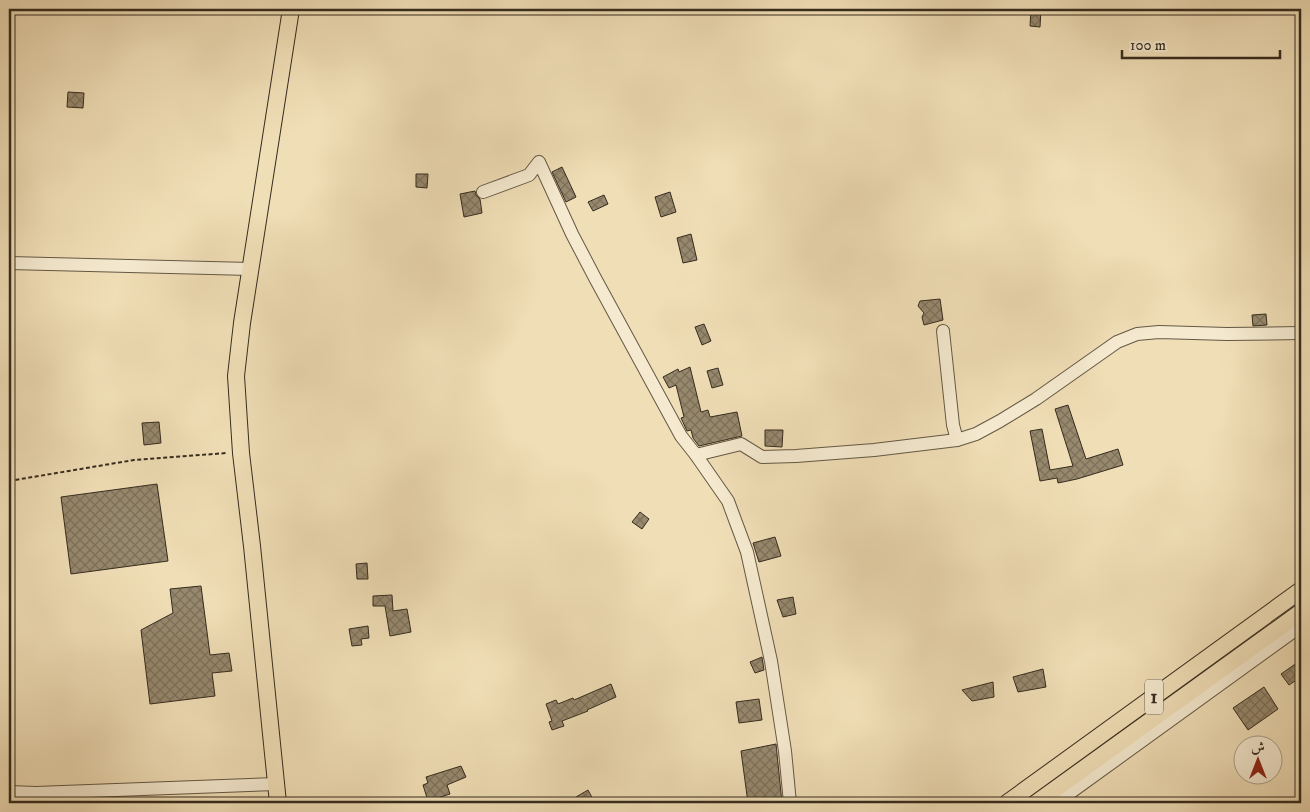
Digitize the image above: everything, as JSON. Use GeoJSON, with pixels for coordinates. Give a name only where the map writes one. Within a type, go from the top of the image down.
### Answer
{"type":"FeatureCollection","features":[{"type":"Feature","properties":{"kind":"main road"},"geometry":{"type":"LineString","coordinates":[[278,803],[241,453],[236,376],[250,269],[291,9]]}},
{"type":"Feature","properties":{"kind":"main road","name":"1"},"geometry":{"type":"LineString","coordinates":[[1007,803],[1301,590]]}},
{"type":"Feature","properties":{"kind":"main road","name":"1"},"geometry":{"type":"LineString","coordinates":[[1036,803],[1301,612]]}},
{"type":"Feature","properties":{"kind":"street"},"geometry":{"type":"LineString","coordinates":[[483,192],[529,175],[539,162],[572,234],[681,436],[728,501],[747,552],[771,661],[785,751],[790,803]]}},
{"type":"Feature","properties":{"kind":"street"},"geometry":{"type":"LineString","coordinates":[[9,263],[250,269]]}},
{"type":"Feature","properties":{"kind":"street"},"geometry":{"type":"LineString","coordinates":[[943,331],[953,425],[957,440]]}},
{"type":"Feature","properties":{"kind":"street"},"geometry":{"type":"LineString","coordinates":[[696,455],[740,444],[762,457],[874,450],[957,440],[976,434],[1000,421],[1036,399],[1117,342],[1137,334],[1158,332],[1227,334],[1301,333]]}},
{"type":"Feature","properties":{"kind":"street"},"geometry":{"type":"LineString","coordinates":[[1056,803],[1301,626]]}},
{"type":"Feature","properties":{"kind":"street"},"geometry":{"type":"LineString","coordinates":[[9,792],[36,793],[277,784]]}},
{"type":"Feature","properties":{"kind":"path"},"geometry":{"type":"LineString","coordinates":[[9,481],[134,460],[216,453],[241,453]]}},
{"type":"Feature","properties":{"kind":"building"},"geometry":{"type":"Polygon","coordinates":[[[1031,9],[1041,9],[1040,27],[1030,26],[1031,9]]]}},
{"type":"Feature","properties":{"kind":"building"},"geometry":{"type":"Polygon","coordinates":[[[68,92],[84,93],[83,108],[67,107],[68,92]]]}},
{"type":"Feature","properties":{"kind":"building"},"geometry":{"type":"Polygon","coordinates":[[[562,167],[576,197],[566,202],[552,172],[562,167]]]}},
{"type":"Feature","properties":{"kind":"building"},"geometry":{"type":"Polygon","coordinates":[[[416,174],[428,174],[427,188],[416,187],[416,174]]]}},
{"type":"Feature","properties":{"kind":"building"},"geometry":{"type":"Polygon","coordinates":[[[475,191],[480,199],[482,213],[464,217],[460,194],[475,191]]]}},
{"type":"Feature","properties":{"kind":"building"},"geometry":{"type":"Polygon","coordinates":[[[670,192],[676,212],[661,217],[655,197],[670,192]]]}},
{"type":"Feature","properties":{"kind":"building"},"geometry":{"type":"Polygon","coordinates":[[[604,195],[608,204],[593,211],[588,202],[604,195]]]}},
{"type":"Feature","properties":{"kind":"building"},"geometry":{"type":"Polygon","coordinates":[[[691,234],[697,260],[683,263],[677,238],[691,234]]]}},
{"type":"Feature","properties":{"kind":"building"},"geometry":{"type":"Polygon","coordinates":[[[940,299],[943,320],[924,325],[922,317],[924,313],[918,306],[920,301],[940,299]]]}},
{"type":"Feature","properties":{"kind":"building"},"geometry":{"type":"Polygon","coordinates":[[[1266,314],[1267,325],[1253,326],[1252,315],[1266,314]]]}},
{"type":"Feature","properties":{"kind":"building"},"geometry":{"type":"Polygon","coordinates":[[[704,324],[711,341],[702,345],[695,327],[704,324]]]}},
{"type":"Feature","properties":{"kind":"building"},"geometry":{"type":"Polygon","coordinates":[[[690,367],[701,412],[708,410],[710,417],[737,412],[742,436],[699,446],[693,438],[691,430],[687,431],[681,418],[684,417],[676,385],[669,388],[663,377],[678,369],[679,372],[690,367]]]}},
{"type":"Feature","properties":{"kind":"building"},"geometry":{"type":"Polygon","coordinates":[[[718,368],[723,385],[712,388],[707,371],[718,368]]]}},
{"type":"Feature","properties":{"kind":"building"},"geometry":{"type":"Polygon","coordinates":[[[1068,405],[1086,459],[1118,449],[1123,465],[1058,483],[1057,478],[1040,481],[1030,431],[1042,429],[1050,470],[1073,466],[1055,409],[1068,405]]]}},
{"type":"Feature","properties":{"kind":"building"},"geometry":{"type":"Polygon","coordinates":[[[159,422],[161,443],[144,445],[142,423],[159,422]]]}},
{"type":"Feature","properties":{"kind":"building"},"geometry":{"type":"Polygon","coordinates":[[[765,430],[783,430],[782,447],[765,446],[765,430]]]}},
{"type":"Feature","properties":{"kind":"building"},"geometry":{"type":"Polygon","coordinates":[[[157,484],[168,561],[71,574],[61,497],[157,484]]]}},
{"type":"Feature","properties":{"kind":"building"},"geometry":{"type":"Polygon","coordinates":[[[640,512],[649,519],[642,529],[632,522],[640,512]]]}},
{"type":"Feature","properties":{"kind":"building"},"geometry":{"type":"Polygon","coordinates":[[[775,537],[781,556],[759,562],[753,543],[775,537]]]}},
{"type":"Feature","properties":{"kind":"building"},"geometry":{"type":"Polygon","coordinates":[[[367,563],[368,579],[357,579],[356,564],[367,563]]]}},
{"type":"Feature","properties":{"kind":"building"},"geometry":{"type":"Polygon","coordinates":[[[201,586],[210,655],[229,653],[232,671],[212,673],[215,696],[150,704],[141,630],[173,613],[170,589],[201,586]]]}},
{"type":"Feature","properties":{"kind":"building"},"geometry":{"type":"Polygon","coordinates":[[[392,595],[393,611],[407,609],[411,632],[390,636],[385,606],[373,606],[373,596],[392,595]]]}},
{"type":"Feature","properties":{"kind":"building"},"geometry":{"type":"Polygon","coordinates":[[[793,597],[796,614],[783,617],[777,600],[793,597]]]}},
{"type":"Feature","properties":{"kind":"building"},"geometry":{"type":"Polygon","coordinates":[[[368,626],[369,638],[361,639],[362,645],[352,646],[349,629],[368,626]]]}},
{"type":"Feature","properties":{"kind":"building"},"geometry":{"type":"Polygon","coordinates":[[[762,657],[764,670],[755,673],[750,662],[762,657]]]}},
{"type":"Feature","properties":{"kind":"building"},"geometry":{"type":"Polygon","coordinates":[[[1301,660],[1301,677],[1289,685],[1281,674],[1301,660]]]}},
{"type":"Feature","properties":{"kind":"building"},"geometry":{"type":"Polygon","coordinates":[[[1043,669],[1046,687],[1018,692],[1013,677],[1043,669]]]}},
{"type":"Feature","properties":{"kind":"building"},"geometry":{"type":"Polygon","coordinates":[[[993,682],[994,697],[972,701],[962,690],[993,682]]]}},
{"type":"Feature","properties":{"kind":"building"},"geometry":{"type":"Polygon","coordinates":[[[611,684],[616,697],[562,721],[564,726],[552,730],[549,722],[552,721],[546,704],[556,700],[558,704],[573,698],[574,700],[611,684]]]}},
{"type":"Feature","properties":{"kind":"building"},"geometry":{"type":"Polygon","coordinates":[[[1264,687],[1278,709],[1248,730],[1233,708],[1264,687]]]}},
{"type":"Feature","properties":{"kind":"building"},"geometry":{"type":"Polygon","coordinates":[[[759,699],[762,720],[739,723],[736,702],[759,699]]]}},
{"type":"Feature","properties":{"kind":"building"},"geometry":{"type":"Polygon","coordinates":[[[776,744],[782,803],[748,803],[741,751],[776,744]]]}},
{"type":"Feature","properties":{"kind":"building"},"geometry":{"type":"Polygon","coordinates":[[[461,766],[466,777],[447,785],[450,794],[428,801],[423,785],[428,783],[426,777],[461,766]]]}},
{"type":"Feature","properties":{"kind":"building"},"geometry":{"type":"Polygon","coordinates":[[[588,790],[595,803],[579,803],[576,797],[588,790]]]}}]}
